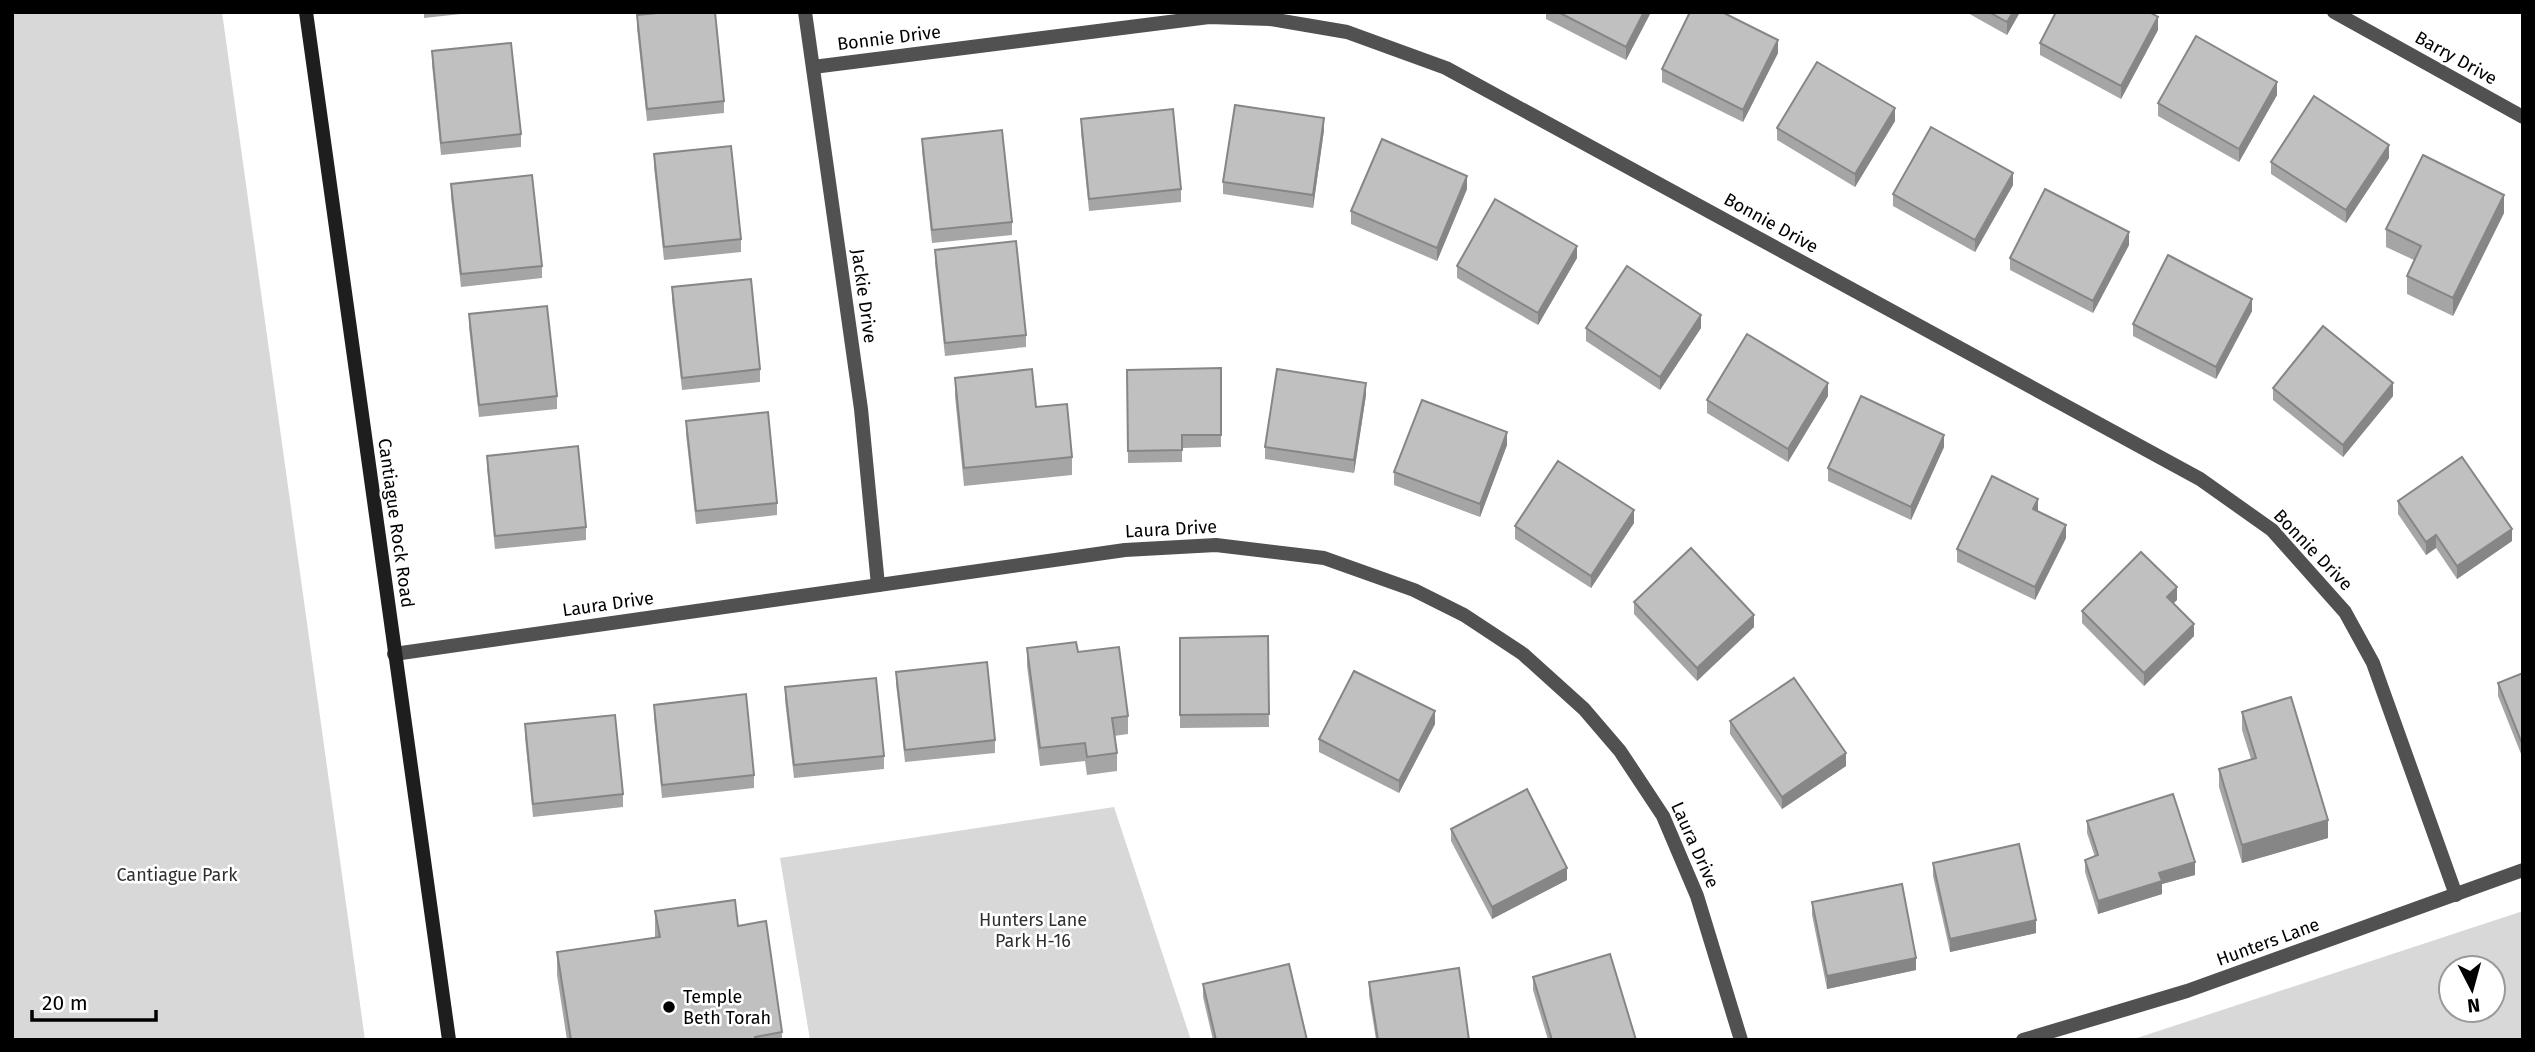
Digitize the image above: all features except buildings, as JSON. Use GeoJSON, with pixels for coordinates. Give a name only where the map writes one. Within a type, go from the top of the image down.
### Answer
{"type":"FeatureCollection","features":[{"type":"Feature","properties":{"kind":"main road","name":"Cantiague Rock Road"},"geometry":{"type":"LineString","coordinates":[[306,12],[449,1040]]}},
{"type":"Feature","properties":{"kind":"street","name":"Jackie Drive"},"geometry":{"type":"LineString","coordinates":[[805,12],[861,409],[878,585]]}},
{"type":"Feature","properties":{"kind":"street","name":"Barry Drive"},"geometry":{"type":"LineString","coordinates":[[2334,12],[2523,117]]}},
{"type":"Feature","properties":{"kind":"street","name":"Bonnie Drive"},"geometry":{"type":"LineString","coordinates":[[813,67],[1209,17],[1270,19],[1347,32],[1446,68],[2200,479],[2272,530],[2345,612],[2373,663],[2456,895]]}},
{"type":"Feature","properties":{"kind":"street","name":"Laura Drive"},"geometry":{"type":"LineString","coordinates":[[394,654],[1125,550],[1216,545],[1324,558],[1414,590],[1464,615],[1523,654],[1584,709],[1620,751],[1663,816],[1698,896],[1741,1040]]}},
{"type":"Feature","properties":{"kind":"street","name":"Hunters Lane"},"geometry":{"type":"LineString","coordinates":[[2023,1040],[2188,991],[2523,870]]}},
{"type":"Feature","properties":{"kind":"green space","name":"Cantiague Park"},"geometry":{"type":"Polygon","coordinates":[[[12,12],[222,12],[365,1040],[12,1040],[12,12]]]}},
{"type":"Feature","properties":{"kind":"green space","name":"Hunters Lane Park H-16"},"geometry":{"type":"Polygon","coordinates":[[[1114,807],[1191,1040],[810,1040],[780,858],[1114,807]]]}},
{"type":"Feature","properties":{"kind":"green space"},"geometry":{"type":"Polygon","coordinates":[[[2523,911],[2523,1040],[2131,1040],[2523,911]]]}},
{"type":"Feature","properties":{"kind":"place","name":"Temple Beth Torah"},"geometry":{"type":"Point","coordinates":[669,1007]}}]}
